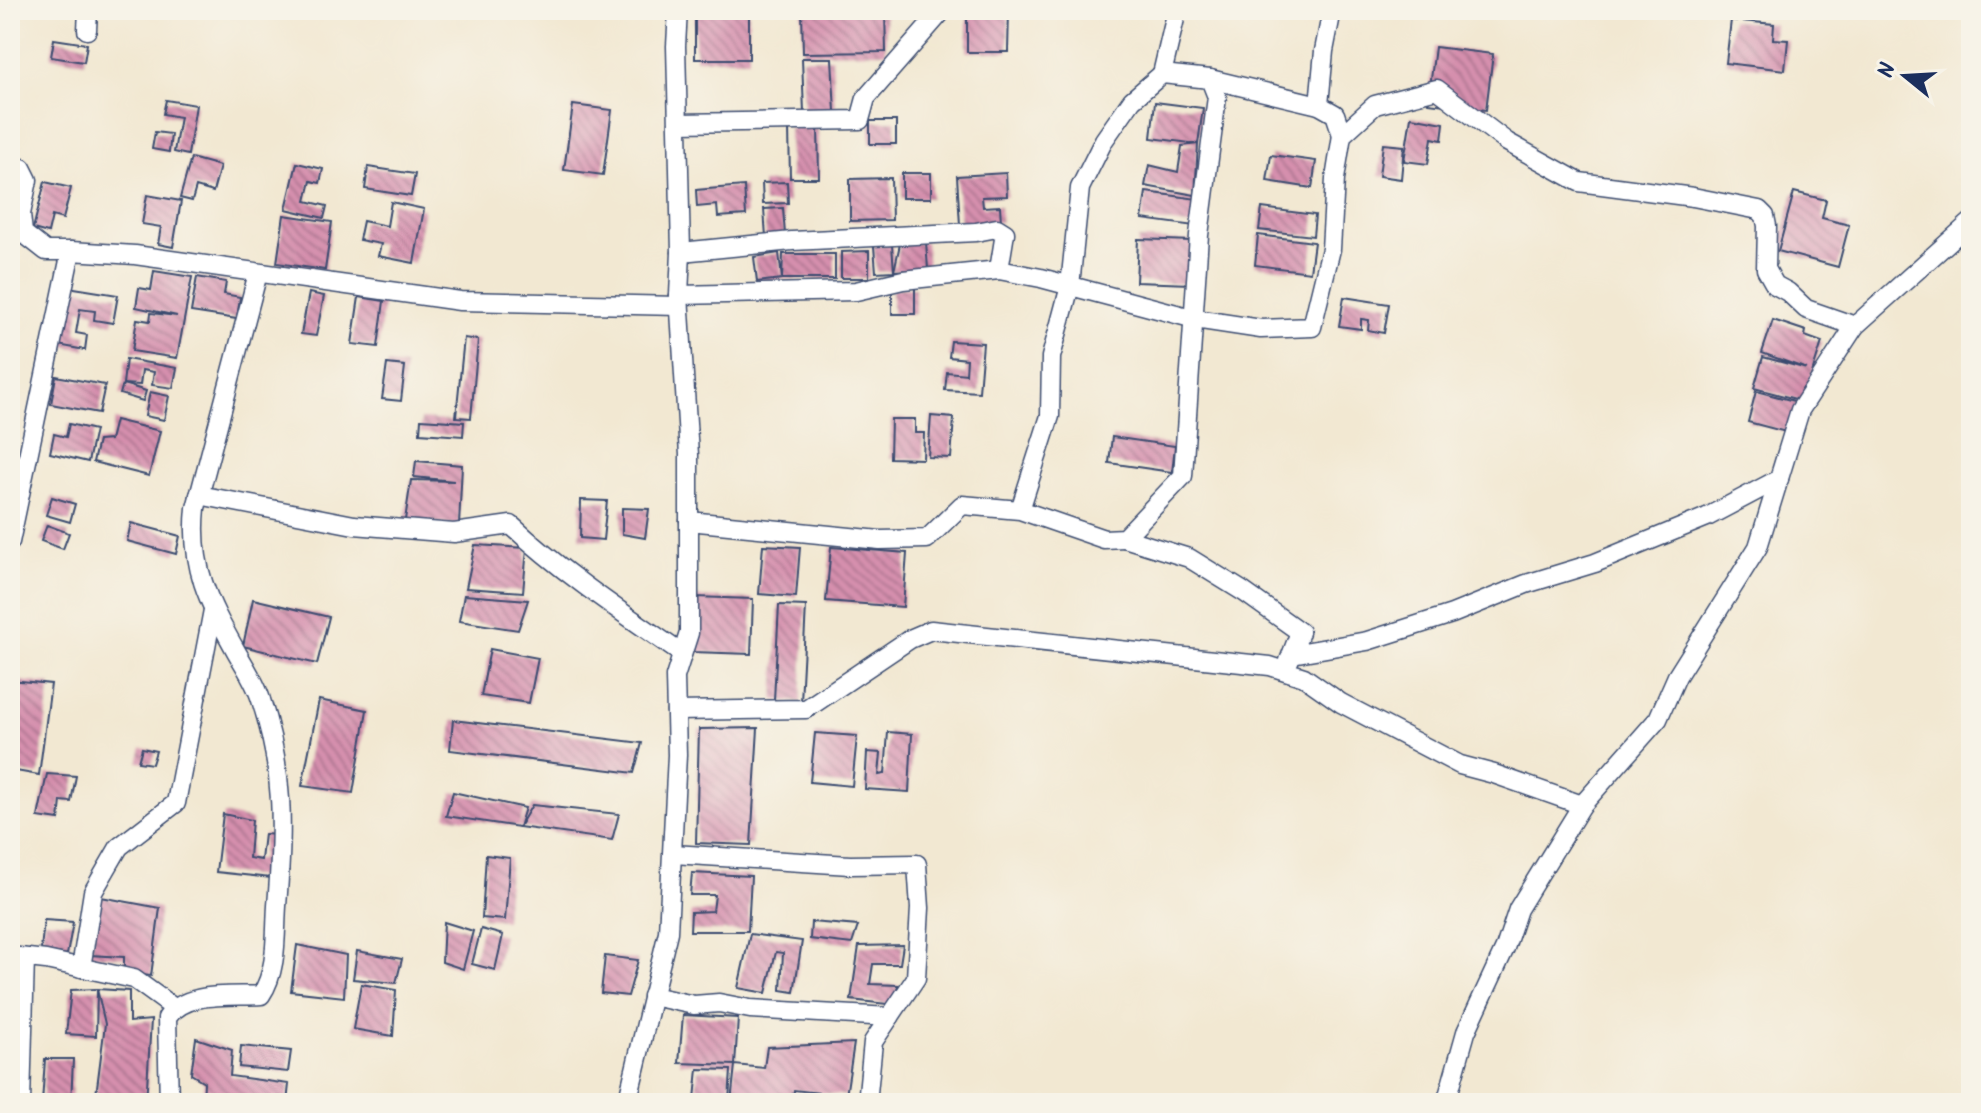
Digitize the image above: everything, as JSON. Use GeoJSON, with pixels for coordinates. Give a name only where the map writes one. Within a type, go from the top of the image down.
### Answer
{"type":"FeatureCollection","features":[{"type":"Feature","properties":{"kind":"street"},"geometry":{"type":"LineString","coordinates":[[87,30],[88,10]]}},
{"type":"Feature","properties":{"kind":"street"},"geometry":{"type":"LineString","coordinates":[[627,1103],[668,932],[673,854],[675,677],[689,633],[689,455],[679,301],[678,10]]}},
{"type":"Feature","properties":{"kind":"street"},"geometry":{"type":"LineString","coordinates":[[678,123],[860,120],[866,98],[943,10]]}},
{"type":"Feature","properties":{"kind":"street"},"geometry":{"type":"LineString","coordinates":[[1020,510],[1050,416],[1051,357],[1070,286],[1080,188],[1104,140],[1132,100],[1162,74],[1177,10]]}},
{"type":"Feature","properties":{"kind":"street"},"geometry":{"type":"LineString","coordinates":[[1319,105],[1332,10]]}},
{"type":"Feature","properties":{"kind":"street"},"geometry":{"type":"LineString","coordinates":[[10,165],[22,168],[28,180],[21,214],[23,233],[46,251],[135,255],[460,301],[679,301],[856,291],[903,280],[999,270],[1195,319],[1261,329],[1312,327],[1331,249],[1335,179],[1342,135],[1335,114],[1319,105],[1210,79],[1162,74]]}},
{"type":"Feature","properties":{"kind":"street"},"geometry":{"type":"LineString","coordinates":[[1124,538],[1183,476],[1199,235],[1217,97],[1210,79]]}},
{"type":"Feature","properties":{"kind":"street"},"geometry":{"type":"LineString","coordinates":[[1342,135],[1375,105],[1437,89],[1507,142],[1579,182],[1693,197],[1759,210],[1765,216],[1767,226],[1766,269],[1775,285],[1788,292],[1806,309],[1855,326]]}},
{"type":"Feature","properties":{"kind":"street"},"geometry":{"type":"LineString","coordinates":[[1446,1103],[1466,1032],[1505,948],[1518,909],[1582,805],[1658,719],[1677,676],[1758,547],[1800,410],[1855,326],[1971,222]]}},
{"type":"Feature","properties":{"kind":"street"},"geometry":{"type":"LineString","coordinates":[[681,252],[792,241],[976,232],[997,228],[1005,233],[999,270]]}},
{"type":"Feature","properties":{"kind":"street"},"geometry":{"type":"LineString","coordinates":[[10,542],[71,251]]}},
{"type":"Feature","properties":{"kind":"street"},"geometry":{"type":"LineString","coordinates":[[169,1103],[167,1018],[174,1008],[189,1000],[261,995],[269,983],[273,960],[282,840],[281,785],[261,698],[207,599],[194,531],[199,495],[258,273]]}},
{"type":"Feature","properties":{"kind":"street"},"geometry":{"type":"LineString","coordinates":[[676,711],[806,709],[910,639],[931,630],[1270,666],[1289,663],[1452,614],[1526,584],[1595,563],[1707,517],[1779,479]]}},
{"type":"Feature","properties":{"kind":"street"},"geometry":{"type":"LineString","coordinates":[[199,495],[354,525],[454,533],[511,525],[540,552],[606,602],[682,654]]}},
{"type":"Feature","properties":{"kind":"street"},"geometry":{"type":"LineString","coordinates":[[689,521],[880,540],[927,539],[962,505],[1020,510],[1104,539],[1124,538],[1189,558],[1300,632],[1289,663]]}},
{"type":"Feature","properties":{"kind":"street"},"geometry":{"type":"LineString","coordinates":[[81,968],[93,892],[119,847],[176,803],[213,610]]}},
{"type":"Feature","properties":{"kind":"street"},"geometry":{"type":"LineString","coordinates":[[1289,663],[1341,703],[1460,765],[1582,805]]}},
{"type":"Feature","properties":{"kind":"street"},"geometry":{"type":"LineString","coordinates":[[673,854],[850,865],[917,864],[920,908],[916,978],[873,1042],[867,1103]]}},
{"type":"Feature","properties":{"kind":"street"},"geometry":{"type":"LineString","coordinates":[[21,1103],[17,957],[134,979],[174,1008]]}},
{"type":"Feature","properties":{"kind":"street"},"geometry":{"type":"LineString","coordinates":[[652,996],[694,1005],[719,1003],[750,1009],[890,1017]]}},
{"type":"Feature","properties":{"kind":"building"},"geometry":{"type":"Polygon","coordinates":[[[695,10],[749,10],[749,59],[695,59],[695,10]]]}},
{"type":"Feature","properties":{"kind":"building"},"geometry":{"type":"Polygon","coordinates":[[[802,10],[885,10],[886,52],[803,53],[802,10]]]}},
{"type":"Feature","properties":{"kind":"building"},"geometry":{"type":"Polygon","coordinates":[[[967,10],[1009,10],[1008,52],[967,52],[967,10]]]}},
{"type":"Feature","properties":{"kind":"building"},"geometry":{"type":"Polygon","coordinates":[[[1731,20],[1774,24],[1773,39],[1788,40],[1785,70],[1726,63],[1731,20]]]}},
{"type":"Feature","properties":{"kind":"building"},"geometry":{"type":"Polygon","coordinates":[[[54,39],[87,44],[84,62],[51,57],[54,39]]]}},
{"type":"Feature","properties":{"kind":"building"},"geometry":{"type":"Polygon","coordinates":[[[1435,47],[1493,54],[1486,110],[1428,103],[1435,47]]]}},
{"type":"Feature","properties":{"kind":"building"},"geometry":{"type":"Polygon","coordinates":[[[802,58],[832,58],[835,112],[804,113],[802,58]]]}},
{"type":"Feature","properties":{"kind":"building"},"geometry":{"type":"Polygon","coordinates":[[[166,100],[196,105],[188,155],[174,152],[180,117],[163,114],[166,100]]]}},
{"type":"Feature","properties":{"kind":"building"},"geometry":{"type":"Polygon","coordinates":[[[1155,102],[1203,108],[1198,144],[1151,138],[1155,102]]]}},
{"type":"Feature","properties":{"kind":"building"},"geometry":{"type":"Polygon","coordinates":[[[573,105],[612,110],[603,175],[564,170],[573,105]]]}},
{"type":"Feature","properties":{"kind":"building"},"geometry":{"type":"Polygon","coordinates":[[[1411,117],[1444,123],[1442,140],[1432,138],[1428,164],[1404,161],[1411,117]]]}},
{"type":"Feature","properties":{"kind":"building"},"geometry":{"type":"Polygon","coordinates":[[[870,121],[896,121],[896,144],[870,144],[870,121]]]}},
{"type":"Feature","properties":{"kind":"building"},"geometry":{"type":"Polygon","coordinates":[[[818,127],[819,178],[790,178],[789,128],[818,127]]]}},
{"type":"Feature","properties":{"kind":"building"},"geometry":{"type":"Polygon","coordinates":[[[155,132],[171,134],[169,152],[152,149],[155,132]]]}},
{"type":"Feature","properties":{"kind":"building"},"geometry":{"type":"Polygon","coordinates":[[[1198,144],[1195,195],[1145,186],[1149,165],[1178,172],[1182,146],[1198,144]]]}},
{"type":"Feature","properties":{"kind":"building"},"geometry":{"type":"Polygon","coordinates":[[[1383,144],[1404,146],[1401,179],[1379,176],[1383,144]]]}},
{"type":"Feature","properties":{"kind":"building"},"geometry":{"type":"Polygon","coordinates":[[[1271,155],[1316,161],[1312,188],[1267,181],[1271,155]]]}},
{"type":"Feature","properties":{"kind":"building"},"geometry":{"type":"Polygon","coordinates":[[[191,158],[220,166],[213,192],[196,187],[192,201],[180,198],[191,158]]]}},
{"type":"Feature","properties":{"kind":"building"},"geometry":{"type":"Polygon","coordinates":[[[297,163],[323,169],[320,183],[311,181],[306,201],[327,206],[324,218],[286,209],[297,163]]]}},
{"type":"Feature","properties":{"kind":"building"},"geometry":{"type":"Polygon","coordinates":[[[368,167],[415,174],[411,196],[365,189],[368,167]]]}},
{"type":"Feature","properties":{"kind":"building"},"geometry":{"type":"Polygon","coordinates":[[[902,173],[931,173],[931,198],[902,198],[902,173]]]}},
{"type":"Feature","properties":{"kind":"building"},"geometry":{"type":"Polygon","coordinates":[[[1006,173],[1007,196],[982,197],[983,207],[1000,206],[1001,222],[960,225],[957,176],[1006,173]]]}},
{"type":"Feature","properties":{"kind":"building"},"geometry":{"type":"Polygon","coordinates":[[[891,178],[892,220],[850,221],[850,179],[891,178]]]}},
{"type":"Feature","properties":{"kind":"building"},"geometry":{"type":"Polygon","coordinates":[[[45,182],[71,188],[63,219],[52,216],[48,233],[33,229],[45,182]]]}},
{"type":"Feature","properties":{"kind":"building"},"geometry":{"type":"Polygon","coordinates":[[[787,182],[788,203],[763,204],[762,183],[787,182]]]}},
{"type":"Feature","properties":{"kind":"building"},"geometry":{"type":"Polygon","coordinates":[[[744,186],[746,215],[718,217],[717,205],[697,207],[696,190],[744,186]]]}},
{"type":"Feature","properties":{"kind":"building"},"geometry":{"type":"Polygon","coordinates":[[[1146,192],[1198,199],[1194,226],[1142,219],[1146,192]]]}},
{"type":"Feature","properties":{"kind":"building"},"geometry":{"type":"Polygon","coordinates":[[[1794,192],[1826,200],[1822,218],[1849,225],[1838,267],[1778,251],[1794,192]]]}},
{"type":"Feature","properties":{"kind":"building"},"geometry":{"type":"Polygon","coordinates":[[[147,195],[181,201],[173,247],[158,244],[161,227],[142,224],[147,195]]]}},
{"type":"Feature","properties":{"kind":"building"},"geometry":{"type":"Polygon","coordinates":[[[391,202],[424,209],[414,263],[378,256],[381,244],[359,240],[363,221],[387,226],[391,202]]]}},
{"type":"Feature","properties":{"kind":"building"},"geometry":{"type":"Polygon","coordinates":[[[783,208],[785,235],[766,237],[764,209],[783,208]]]}},
{"type":"Feature","properties":{"kind":"building"},"geometry":{"type":"Polygon","coordinates":[[[1262,208],[1315,215],[1313,236],[1259,230],[1262,208]]]}},
{"type":"Feature","properties":{"kind":"building"},"geometry":{"type":"Polygon","coordinates":[[[284,215],[332,222],[325,270],[277,263],[284,215]]]}},
{"type":"Feature","properties":{"kind":"building"},"geometry":{"type":"Polygon","coordinates":[[[1258,235],[1314,242],[1310,272],[1255,265],[1258,235]]]}},
{"type":"Feature","properties":{"kind":"building"},"geometry":{"type":"Polygon","coordinates":[[[1138,239],[1192,241],[1191,284],[1136,282],[1138,239]]]}},
{"type":"Feature","properties":{"kind":"building"},"geometry":{"type":"Polygon","coordinates":[[[926,242],[928,269],[894,271],[900,244],[926,242]]]}},
{"type":"Feature","properties":{"kind":"building"},"geometry":{"type":"Polygon","coordinates":[[[892,245],[894,271],[876,272],[874,246],[892,245]]]}},
{"type":"Feature","properties":{"kind":"building"},"geometry":{"type":"Polygon","coordinates":[[[869,251],[869,278],[841,278],[841,252],[869,251]]]}},
{"type":"Feature","properties":{"kind":"building"},"geometry":{"type":"Polygon","coordinates":[[[779,253],[782,279],[757,282],[754,257],[779,253]]]}},
{"type":"Feature","properties":{"kind":"building"},"geometry":{"type":"Polygon","coordinates":[[[783,254],[835,254],[835,279],[782,279],[783,254]]]}},
{"type":"Feature","properties":{"kind":"building"},"geometry":{"type":"Polygon","coordinates":[[[154,271],[192,277],[177,358],[132,351],[137,319],[150,321],[151,313],[177,316],[136,307],[139,288],[151,290],[154,271]]]}},
{"type":"Feature","properties":{"kind":"building"},"geometry":{"type":"Polygon","coordinates":[[[197,277],[226,282],[224,294],[240,297],[237,319],[191,312],[197,277]]]}},
{"type":"Feature","properties":{"kind":"building"},"geometry":{"type":"Polygon","coordinates":[[[68,287],[118,295],[113,323],[94,320],[95,311],[80,309],[76,333],[87,335],[85,350],[58,345],[68,287]]]}},
{"type":"Feature","properties":{"kind":"building"},"geometry":{"type":"Polygon","coordinates":[[[892,288],[915,288],[915,314],[892,314],[892,288]]]}},
{"type":"Feature","properties":{"kind":"building"},"geometry":{"type":"Polygon","coordinates":[[[309,293],[324,296],[316,336],[301,334],[309,293]]]}},
{"type":"Feature","properties":{"kind":"building"},"geometry":{"type":"Polygon","coordinates":[[[359,297],[384,301],[378,347],[352,344],[359,297]]]}},
{"type":"Feature","properties":{"kind":"building"},"geometry":{"type":"Polygon","coordinates":[[[1344,297],[1389,304],[1384,333],[1368,330],[1369,320],[1361,319],[1361,329],[1339,326],[1344,297]]]}},
{"type":"Feature","properties":{"kind":"building"},"geometry":{"type":"Polygon","coordinates":[[[10,314],[17,316],[11,339],[10,339],[10,314]]]}},
{"type":"Feature","properties":{"kind":"building"},"geometry":{"type":"Polygon","coordinates":[[[1773,320],[1806,331],[1805,336],[1822,342],[1803,401],[1754,388],[1763,357],[1807,369],[1762,353],[1773,320]]]}},
{"type":"Feature","properties":{"kind":"building"},"geometry":{"type":"Polygon","coordinates":[[[464,338],[478,340],[471,418],[456,417],[464,338]]]}},
{"type":"Feature","properties":{"kind":"building"},"geometry":{"type":"Polygon","coordinates":[[[951,341],[983,343],[979,392],[945,390],[947,372],[966,374],[967,359],[949,357],[951,341]]]}},
{"type":"Feature","properties":{"kind":"building"},"geometry":{"type":"Polygon","coordinates":[[[126,359],[177,368],[173,388],[152,385],[154,372],[142,370],[140,385],[123,384],[126,359]]]}},
{"type":"Feature","properties":{"kind":"building"},"geometry":{"type":"Polygon","coordinates":[[[387,364],[405,366],[401,401],[382,399],[387,364]]]}},
{"type":"Feature","properties":{"kind":"building"},"geometry":{"type":"Polygon","coordinates":[[[56,376],[105,385],[99,413],[51,404],[56,376]]]}},
{"type":"Feature","properties":{"kind":"building"},"geometry":{"type":"Polygon","coordinates":[[[123,384],[146,391],[143,401],[120,394],[123,384]]]}},
{"type":"Feature","properties":{"kind":"building"},"geometry":{"type":"Polygon","coordinates":[[[1756,391],[1798,402],[1790,433],[1748,422],[1756,391]]]}},
{"type":"Feature","properties":{"kind":"building"},"geometry":{"type":"Polygon","coordinates":[[[150,392],[169,396],[164,420],[145,416],[150,392]]]}},
{"type":"Feature","properties":{"kind":"building"},"geometry":{"type":"Polygon","coordinates":[[[931,416],[954,418],[951,458],[928,457],[931,416]]]}},
{"type":"Feature","properties":{"kind":"building"},"geometry":{"type":"Polygon","coordinates":[[[421,419],[464,422],[463,436],[420,433],[421,419]]]}},
{"type":"Feature","properties":{"kind":"building"},"geometry":{"type":"Polygon","coordinates":[[[891,419],[915,419],[915,433],[924,433],[923,459],[890,458],[891,419]]]}},
{"type":"Feature","properties":{"kind":"building"},"geometry":{"type":"Polygon","coordinates":[[[115,420],[160,431],[149,476],[93,462],[98,441],[110,440],[115,420]]]}},
{"type":"Feature","properties":{"kind":"building"},"geometry":{"type":"Polygon","coordinates":[[[69,424],[95,430],[88,462],[50,453],[54,434],[66,437],[69,424]]]}},
{"type":"Feature","properties":{"kind":"building"},"geometry":{"type":"Polygon","coordinates":[[[1112,437],[1175,446],[1172,472],[1109,463],[1112,437]]]}},
{"type":"Feature","properties":{"kind":"building"},"geometry":{"type":"Polygon","coordinates":[[[416,461],[462,465],[459,525],[405,520],[411,480],[454,481],[414,477],[416,461]]]}},
{"type":"Feature","properties":{"kind":"building"},"geometry":{"type":"Polygon","coordinates":[[[52,497],[75,504],[70,522],[46,515],[52,497]]]}},
{"type":"Feature","properties":{"kind":"building"},"geometry":{"type":"Polygon","coordinates":[[[581,500],[607,501],[603,540],[580,538],[581,500]]]}},
{"type":"Feature","properties":{"kind":"building"},"geometry":{"type":"Polygon","coordinates":[[[622,508],[649,509],[645,538],[622,534],[622,508]]]}},
{"type":"Feature","properties":{"kind":"building"},"geometry":{"type":"Polygon","coordinates":[[[131,523],[180,536],[176,554],[127,541],[131,523]]]}},
{"type":"Feature","properties":{"kind":"building"},"geometry":{"type":"Polygon","coordinates":[[[47,525],[69,533],[63,549],[41,541],[47,525]]]}},
{"type":"Feature","properties":{"kind":"building"},"geometry":{"type":"Polygon","coordinates":[[[475,545],[527,548],[523,592],[466,588],[475,545]]]}},
{"type":"Feature","properties":{"kind":"building"},"geometry":{"type":"Polygon","coordinates":[[[763,545],[800,547],[796,597],[759,594],[763,545]]]}},
{"type":"Feature","properties":{"kind":"building"},"geometry":{"type":"Polygon","coordinates":[[[831,547],[907,553],[903,607],[826,601],[831,547]]]}},
{"type":"Feature","properties":{"kind":"building"},"geometry":{"type":"Polygon","coordinates":[[[464,595],[528,600],[518,630],[459,621],[464,595]]]}},
{"type":"Feature","properties":{"kind":"building"},"geometry":{"type":"Polygon","coordinates":[[[695,597],[753,599],[751,654],[693,652],[695,597]]]}},
{"type":"Feature","properties":{"kind":"building"},"geometry":{"type":"Polygon","coordinates":[[[253,599],[329,617],[317,664],[243,646],[253,599]]]}},
{"type":"Feature","properties":{"kind":"building"},"geometry":{"type":"Polygon","coordinates":[[[779,605],[806,606],[801,702],[774,700],[779,605]]]}},
{"type":"Feature","properties":{"kind":"building"},"geometry":{"type":"Polygon","coordinates":[[[490,649],[538,658],[529,703],[481,696],[490,649]]]}},
{"type":"Feature","properties":{"kind":"building"},"geometry":{"type":"Polygon","coordinates":[[[10,680],[51,684],[39,775],[10,770],[10,680]]]}},
{"type":"Feature","properties":{"kind":"building"},"geometry":{"type":"Polygon","coordinates":[[[319,700],[367,710],[353,793],[302,786],[319,700]]]}},
{"type":"Feature","properties":{"kind":"building"},"geometry":{"type":"Polygon","coordinates":[[[453,720],[642,743],[634,773],[450,750],[453,720]]]}},
{"type":"Feature","properties":{"kind":"building"},"geometry":{"type":"Polygon","coordinates":[[[758,728],[751,845],[696,843],[699,729],[758,728]]]}},
{"type":"Feature","properties":{"kind":"building"},"geometry":{"type":"Polygon","coordinates":[[[888,732],[912,734],[909,792],[865,789],[867,752],[881,753],[879,775],[885,774],[888,732]]]}},
{"type":"Feature","properties":{"kind":"building"},"geometry":{"type":"Polygon","coordinates":[[[815,733],[857,736],[852,786],[810,782],[815,733]]]}},
{"type":"Feature","properties":{"kind":"building"},"geometry":{"type":"Polygon","coordinates":[[[142,748],[156,751],[152,764],[138,762],[142,748]]]}},
{"type":"Feature","properties":{"kind":"building"},"geometry":{"type":"Polygon","coordinates":[[[47,774],[76,776],[71,802],[61,801],[59,820],[38,817],[47,774]]]}},
{"type":"Feature","properties":{"kind":"building"},"geometry":{"type":"Polygon","coordinates":[[[453,792],[525,808],[519,827],[446,816],[453,792]]]}},
{"type":"Feature","properties":{"kind":"building"},"geometry":{"type":"Polygon","coordinates":[[[532,805],[619,814],[612,840],[519,827],[532,805]]]}},
{"type":"Feature","properties":{"kind":"building"},"geometry":{"type":"Polygon","coordinates":[[[223,814],[252,820],[249,858],[261,860],[264,834],[278,835],[271,878],[216,872],[223,814]]]}},
{"type":"Feature","properties":{"kind":"building"},"geometry":{"type":"Polygon","coordinates":[[[486,855],[510,858],[505,920],[482,918],[486,855]]]}},
{"type":"Feature","properties":{"kind":"building"},"geometry":{"type":"Polygon","coordinates":[[[692,873],[751,876],[748,931],[690,931],[691,912],[713,911],[715,895],[690,895],[692,873]]]}},
{"type":"Feature","properties":{"kind":"building"},"geometry":{"type":"Polygon","coordinates":[[[101,897],[160,908],[151,976],[124,973],[124,957],[90,955],[101,897]]]}},
{"type":"Feature","properties":{"kind":"building"},"geometry":{"type":"Polygon","coordinates":[[[44,920],[73,922],[67,955],[41,950],[44,920]]]}},
{"type":"Feature","properties":{"kind":"building"},"geometry":{"type":"Polygon","coordinates":[[[444,922],[473,931],[463,969],[442,962],[444,922]]]}},
{"type":"Feature","properties":{"kind":"building"},"geometry":{"type":"Polygon","coordinates":[[[811,922],[858,926],[852,944],[810,939],[811,922]]]}},
{"type":"Feature","properties":{"kind":"building"},"geometry":{"type":"Polygon","coordinates":[[[481,929],[503,935],[495,970],[472,964],[481,929]]]}},
{"type":"Feature","properties":{"kind":"building"},"geometry":{"type":"Polygon","coordinates":[[[750,934],[802,941],[794,992],[781,990],[783,953],[776,952],[766,993],[738,988],[750,934]]]}},
{"type":"Feature","properties":{"kind":"building"},"geometry":{"type":"Polygon","coordinates":[[[297,945],[346,955],[344,997],[291,991],[297,945]]]}},
{"type":"Feature","properties":{"kind":"building"},"geometry":{"type":"Polygon","coordinates":[[[903,945],[900,964],[873,964],[870,984],[898,985],[896,1005],[851,1000],[859,946],[903,945]]]}},
{"type":"Feature","properties":{"kind":"building"},"geometry":{"type":"Polygon","coordinates":[[[357,951],[402,959],[396,983],[353,979],[357,951]]]}},
{"type":"Feature","properties":{"kind":"building"},"geometry":{"type":"Polygon","coordinates":[[[605,956],[638,960],[628,996],[601,993],[605,956]]]}},
{"type":"Feature","properties":{"kind":"building"},"geometry":{"type":"Polygon","coordinates":[[[361,984],[396,990],[393,1036],[353,1029],[361,984]]]}},
{"type":"Feature","properties":{"kind":"building"},"geometry":{"type":"Polygon","coordinates":[[[97,989],[129,991],[129,1022],[151,1020],[146,1103],[95,1103],[105,1024],[97,989]]]}},
{"type":"Feature","properties":{"kind":"building"},"geometry":{"type":"Polygon","coordinates":[[[97,989],[96,1036],[66,1034],[71,990],[97,989]]]}},
{"type":"Feature","properties":{"kind":"building"},"geometry":{"type":"Polygon","coordinates":[[[683,1015],[738,1018],[735,1065],[679,1063],[683,1015]]]}},
{"type":"Feature","properties":{"kind":"building"},"geometry":{"type":"Polygon","coordinates":[[[196,1038],[232,1050],[230,1076],[289,1084],[287,1103],[203,1103],[204,1082],[191,1074],[196,1038]]]}},
{"type":"Feature","properties":{"kind":"building"},"geometry":{"type":"Polygon","coordinates":[[[854,1043],[846,1096],[794,1090],[792,1103],[731,1103],[735,1065],[764,1068],[767,1047],[854,1043]]]}},
{"type":"Feature","properties":{"kind":"building"},"geometry":{"type":"Polygon","coordinates":[[[241,1046],[291,1051],[288,1072],[239,1067],[241,1046]]]}},
{"type":"Feature","properties":{"kind":"building"},"geometry":{"type":"Polygon","coordinates":[[[45,1059],[73,1059],[71,1103],[42,1103],[45,1059]]]}},
{"type":"Feature","properties":{"kind":"building"},"geometry":{"type":"Polygon","coordinates":[[[698,1069],[731,1070],[729,1101],[695,1099],[698,1069]]]}}]}
